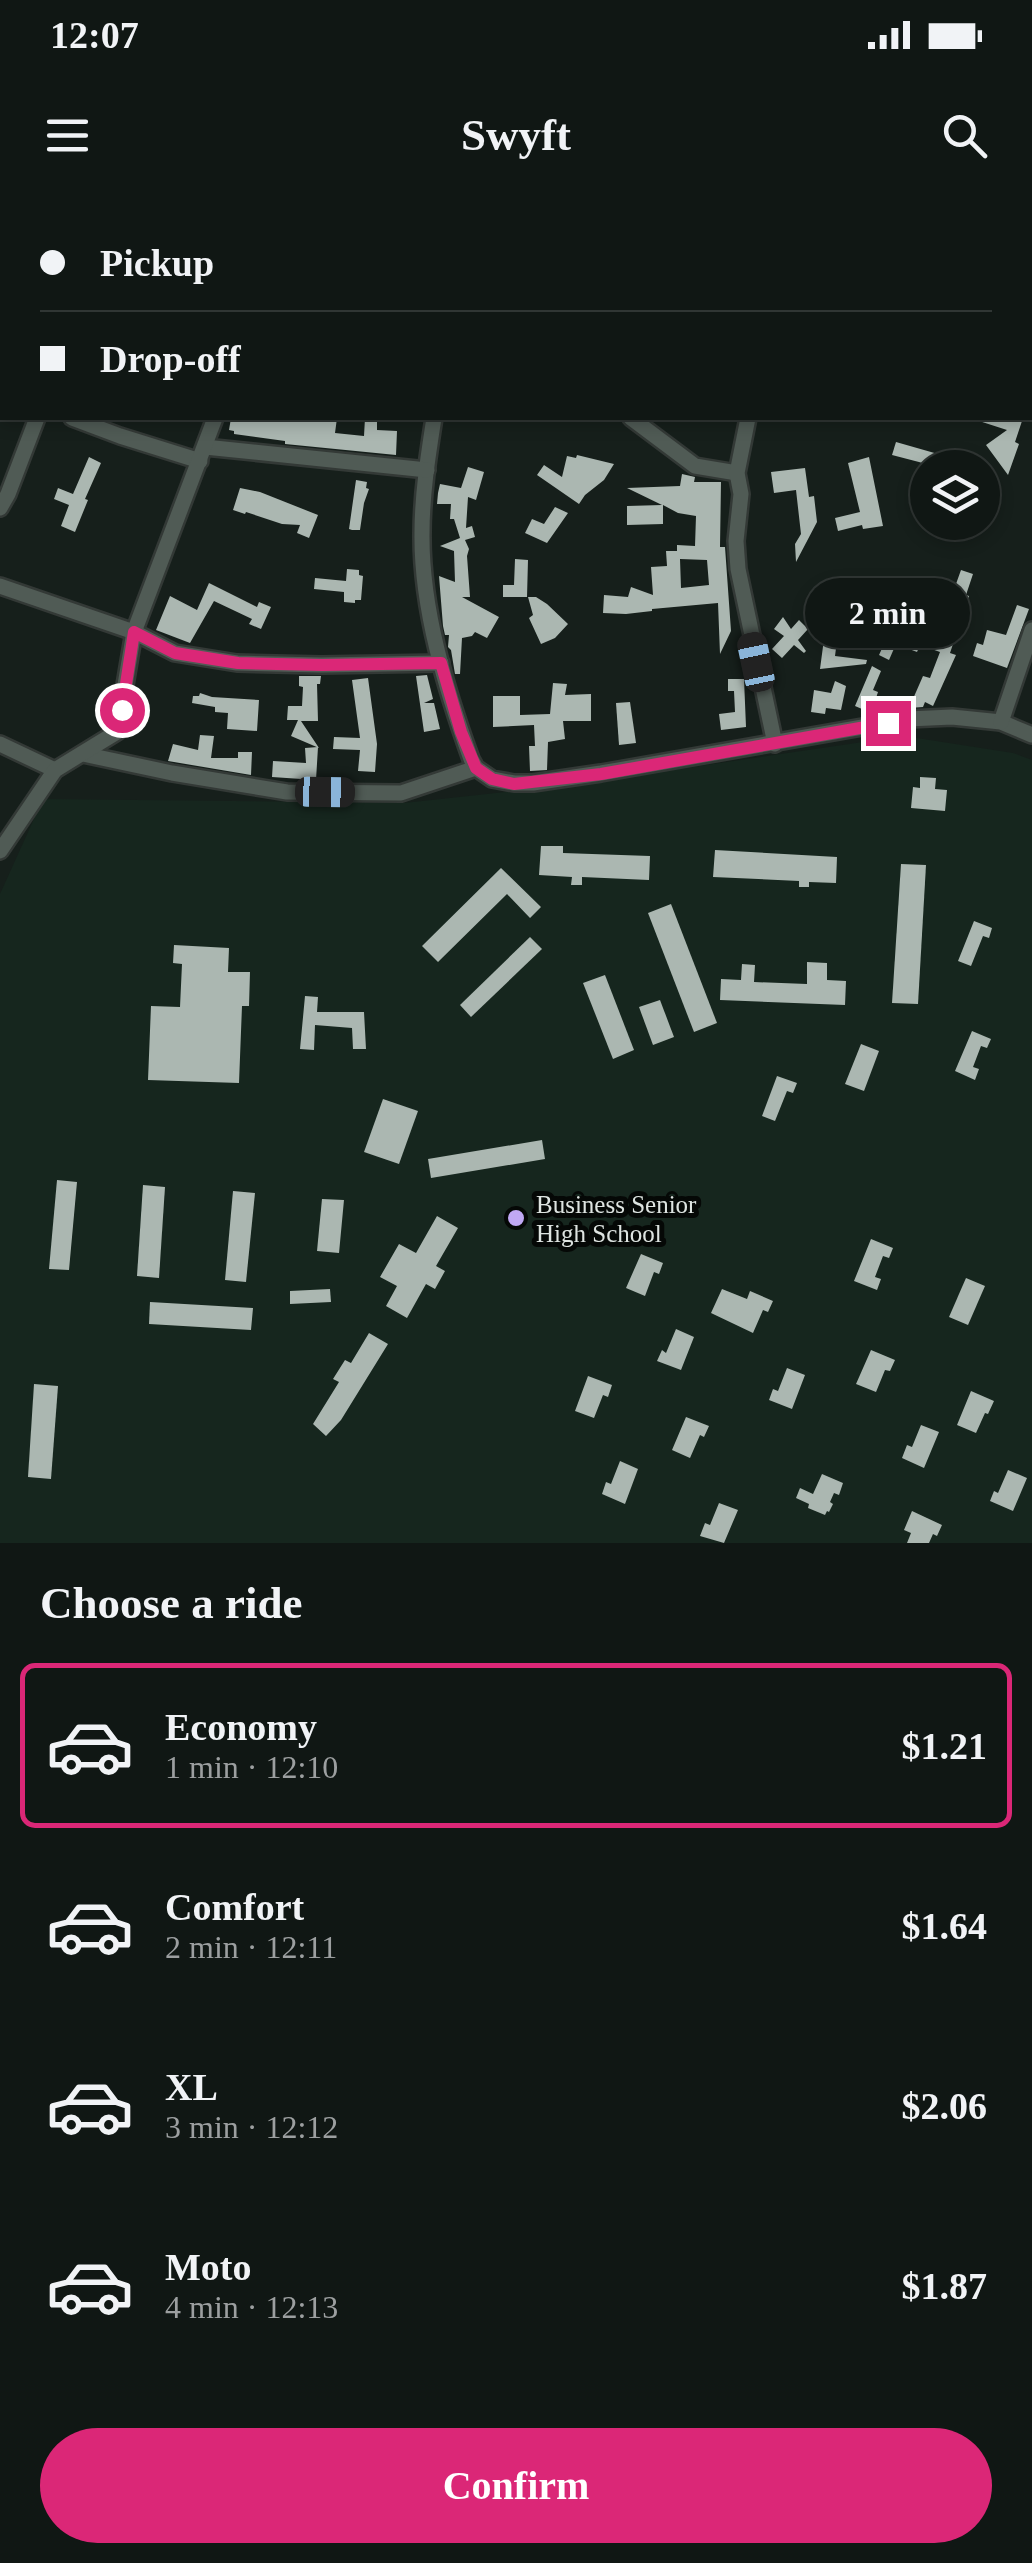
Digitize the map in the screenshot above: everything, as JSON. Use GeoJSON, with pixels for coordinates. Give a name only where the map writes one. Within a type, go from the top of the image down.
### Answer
{"type":"FeatureCollection","features":[{"type":"Feature","properties":{"kind":"street"},"geometry":{"type":"LineString","coordinates":[[0,508],[37,420]]}},
{"type":"Feature","properties":{"kind":"street"},"geometry":{"type":"LineString","coordinates":[[77,420],[120,436],[202,454],[426,470]]}},
{"type":"Feature","properties":{"kind":"street"},"geometry":{"type":"LineString","coordinates":[[0,851],[55,770],[118,732],[134,632],[214,420]]}},
{"type":"Feature","properties":{"kind":"street"},"geometry":{"type":"LineString","coordinates":[[434,420],[422,533],[428,612],[461,732],[476,768],[499,781],[533,783],[908,720],[952,717],[1000,722],[1032,734]]}},
{"type":"Feature","properties":{"kind":"street"},"geometry":{"type":"LineString","coordinates":[[634,420],[695,466],[738,473]]}},
{"type":"Feature","properties":{"kind":"street"},"geometry":{"type":"LineString","coordinates":[[748,420],[738,473],[742,494],[736,541],[738,570],[775,744]]}},
{"type":"Feature","properties":{"kind":"street"},"geometry":{"type":"LineString","coordinates":[[0,586],[134,632],[175,653],[238,663],[441,663]]}},
{"type":"Feature","properties":{"kind":"street"},"geometry":{"type":"LineString","coordinates":[[1000,722],[1032,630]]}},
{"type":"Feature","properties":{"kind":"street"},"geometry":{"type":"LineString","coordinates":[[0,744],[55,770]]}},
{"type":"Feature","properties":{"kind":"street"},"geometry":{"type":"LineString","coordinates":[[82,754],[287,792],[401,793],[476,768]]}},
{"type":"Feature","properties":{"kind":"shaded area","name":"Business Senior High School"},"geometry":{"type":"Polygon","coordinates":[[[904,736],[1013,753],[1032,760],[1032,1543],[0,1543],[0,894],[43,799],[404,803],[570,785],[904,736]]]}},
{"type":"Feature","properties":{"kind":"building"},"geometry":{"type":"Polygon","coordinates":[[[231,420],[337,420],[335,433],[364,436],[365,420],[377,420],[377,430],[397,431],[396,455],[285,444],[229,430],[231,420]]]}},
{"type":"Feature","properties":{"kind":"building"},"geometry":{"type":"Polygon","coordinates":[[[976,420],[1022,420],[1008,475],[1000,464],[1000,450],[990,450],[986,445],[1007,430],[976,420]]]}},
{"type":"Feature","properties":{"kind":"building"},"geometry":{"type":"Polygon","coordinates":[[[896,442],[924,450],[910,450],[910,460],[892,455],[896,442]]]}},
{"type":"Feature","properties":{"kind":"building"},"geometry":{"type":"Polygon","coordinates":[[[567,456],[614,464],[604,480],[579,504],[537,475],[544,465],[562,477],[567,456]]]}},
{"type":"Feature","properties":{"kind":"building"},"geometry":{"type":"Polygon","coordinates":[[[89,457],[101,463],[75,532],[61,526],[69,505],[54,499],[58,488],[73,494],[89,457]]]}},
{"type":"Feature","properties":{"kind":"building"},"geometry":{"type":"Polygon","coordinates":[[[869,457],[883,526],[863,529],[862,525],[838,531],[835,518],[860,512],[848,463],[869,457]]]}},
{"type":"Feature","properties":{"kind":"building"},"geometry":{"type":"Polygon","coordinates":[[[468,467],[484,472],[476,500],[468,497],[466,528],[472,526],[475,537],[465,540],[469,549],[470,597],[462,597],[499,617],[487,638],[475,632],[462,638],[460,674],[455,674],[449,635],[445,635],[443,626],[439,576],[455,582],[454,551],[440,546],[460,538],[454,519],[450,519],[451,504],[437,504],[440,484],[461,488],[468,467]]]}},
{"type":"Feature","properties":{"kind":"building"},"geometry":{"type":"Polygon","coordinates":[[[805,468],[817,522],[796,562],[795,544],[801,534],[796,490],[774,493],[771,472],[805,468]]]}},
{"type":"Feature","properties":{"kind":"building"},"geometry":{"type":"Polygon","coordinates":[[[682,474],[695,477],[694,482],[721,482],[720,547],[725,547],[731,631],[720,654],[718,603],[603,613],[604,595],[628,597],[631,587],[653,595],[651,567],[667,566],[666,551],[677,551],[677,545],[695,546],[696,516],[663,505],[663,524],[627,525],[627,506],[662,505],[627,488],[680,486],[682,474]],[[680,559],[681,588],[709,585],[707,560],[680,559]]]}},
{"type":"Feature","properties":{"kind":"building"},"geometry":{"type":"Polygon","coordinates":[[[356,480],[367,482],[369,489],[360,530],[352,530],[349,529],[356,480]]]}},
{"type":"Feature","properties":{"kind":"building"},"geometry":{"type":"Polygon","coordinates":[[[240,488],[318,515],[309,538],[297,533],[300,525],[233,510],[240,488]]]}},
{"type":"Feature","properties":{"kind":"building"},"geometry":{"type":"Polygon","coordinates":[[[555,507],[568,513],[547,543],[525,533],[532,519],[544,524],[555,507]]]}},
{"type":"Feature","properties":{"kind":"building"},"geometry":{"type":"Polygon","coordinates":[[[515,559],[528,560],[527,597],[503,597],[503,585],[514,585],[515,559]]]}},
{"type":"Feature","properties":{"kind":"building"},"geometry":{"type":"Polygon","coordinates":[[[347,569],[359,570],[363,576],[361,600],[344,602],[344,592],[314,589],[315,578],[346,581],[347,569]]]}},
{"type":"Feature","properties":{"kind":"building"},"geometry":{"type":"Polygon","coordinates":[[[961,570],[973,574],[950,653],[956,655],[933,706],[925,702],[923,707],[909,708],[923,676],[930,678],[940,652],[920,645],[917,652],[896,644],[889,660],[879,655],[896,618],[942,636],[961,570]]]}},
{"type":"Feature","properties":{"kind":"building"},"geometry":{"type":"Polygon","coordinates":[[[209,583],[257,607],[259,602],[271,607],[261,629],[249,624],[252,619],[214,601],[190,643],[156,630],[170,596],[197,610],[209,583]]]}},
{"type":"Feature","properties":{"kind":"building"},"geometry":{"type":"Polygon","coordinates":[[[831,583],[841,610],[835,656],[867,660],[866,664],[820,669],[828,609],[825,611],[817,589],[831,583]]]}},
{"type":"Feature","properties":{"kind":"building"},"geometry":{"type":"Polygon","coordinates":[[[528,597],[547,604],[568,624],[555,638],[541,644],[529,618],[533,615],[528,597]]]}},
{"type":"Feature","properties":{"kind":"building"},"geometry":{"type":"Polygon","coordinates":[[[1017,605],[1029,609],[1007,668],[973,656],[977,643],[983,645],[987,630],[1006,635],[1017,605]]]}},
{"type":"Feature","properties":{"kind":"building"},"geometry":{"type":"Polygon","coordinates":[[[783,617],[791,629],[799,620],[808,629],[798,640],[804,653],[794,645],[782,658],[772,649],[784,636],[774,629],[783,617]]]}},
{"type":"Feature","properties":{"kind":"building"},"geometry":{"type":"Polygon","coordinates":[[[872,666],[881,671],[873,690],[878,692],[876,698],[896,706],[894,710],[869,714],[855,706],[872,666]]]}},
{"type":"Feature","properties":{"kind":"building"},"geometry":{"type":"Polygon","coordinates":[[[427,675],[433,699],[424,703],[434,703],[440,729],[424,732],[416,676],[427,675]]]}},
{"type":"Feature","properties":{"kind":"building"},"geometry":{"type":"Polygon","coordinates":[[[299,676],[321,676],[317,684],[318,721],[301,721],[319,748],[291,736],[298,720],[287,720],[288,706],[302,706],[299,676]]]}},
{"type":"Feature","properties":{"kind":"building"},"geometry":{"type":"Polygon","coordinates":[[[368,678],[377,744],[375,772],[358,771],[360,750],[333,749],[334,737],[360,738],[352,680],[368,678]]]}},
{"type":"Feature","properties":{"kind":"building"},"geometry":{"type":"Polygon","coordinates":[[[728,679],[744,679],[746,727],[721,730],[719,714],[735,712],[734,691],[728,691],[728,679]]]}},
{"type":"Feature","properties":{"kind":"building"},"geometry":{"type":"Polygon","coordinates":[[[835,681],[846,686],[841,710],[811,712],[814,690],[831,693],[835,681]]]}},
{"type":"Feature","properties":{"kind":"building"},"geometry":{"type":"Polygon","coordinates":[[[553,683],[567,684],[565,695],[591,694],[591,721],[563,721],[565,739],[548,742],[547,770],[530,771],[529,746],[535,746],[534,725],[493,727],[493,696],[520,696],[520,715],[550,714],[553,683]]]}},
{"type":"Feature","properties":{"kind":"building"},"geometry":{"type":"Polygon","coordinates":[[[200,693],[259,700],[257,731],[227,729],[228,713],[192,703],[193,696],[200,693]]]}},
{"type":"Feature","properties":{"kind":"building"},"geometry":{"type":"Polygon","coordinates":[[[630,702],[636,743],[619,745],[616,703],[630,702]]]}},
{"type":"Feature","properties":{"kind":"building"},"geometry":{"type":"Polygon","coordinates":[[[200,735],[214,736],[211,758],[238,758],[238,752],[252,752],[251,775],[168,761],[173,744],[198,750],[200,735]]]}},
{"type":"Feature","properties":{"kind":"building"},"geometry":{"type":"Polygon","coordinates":[[[318,747],[316,780],[272,777],[273,761],[306,763],[305,748],[318,747]]]}},
{"type":"Feature","properties":{"kind":"building"},"geometry":{"type":"Polygon","coordinates":[[[920,777],[936,778],[935,789],[947,790],[945,811],[911,808],[913,787],[920,788],[920,777]]]}},
{"type":"Feature","properties":{"kind":"building"},"geometry":{"type":"Polygon","coordinates":[[[541,846],[563,846],[563,853],[650,856],[649,880],[582,877],[582,885],[571,885],[572,877],[539,875],[541,846]]]}},
{"type":"Feature","properties":{"kind":"building"},"geometry":{"type":"Polygon","coordinates":[[[715,850],[837,857],[836,883],[809,882],[809,887],[799,887],[799,881],[713,877],[715,850]]]}},
{"type":"Feature","properties":{"kind":"building"},"geometry":{"type":"Polygon","coordinates":[[[901,864],[926,865],[918,1004],[892,1003],[901,864]]]}},
{"type":"Feature","properties":{"kind":"building"},"geometry":{"type":"Polygon","coordinates":[[[501,868],[541,907],[530,918],[507,894],[438,962],[422,946],[501,868]]]}},
{"type":"Feature","properties":{"kind":"building"},"geometry":{"type":"Polygon","coordinates":[[[671,904],[717,1023],[694,1032],[648,913],[671,904]]]}},
{"type":"Feature","properties":{"kind":"building"},"geometry":{"type":"Polygon","coordinates":[[[974,921],[992,928],[989,938],[983,936],[971,966],[958,961],[974,921]]]}},
{"type":"Feature","properties":{"kind":"building"},"geometry":{"type":"Polygon","coordinates":[[[530,937],[542,949],[471,1017],[460,1005],[530,937]]]}},
{"type":"Feature","properties":{"kind":"building"},"geometry":{"type":"Polygon","coordinates":[[[174,945],[229,948],[228,972],[250,972],[249,1006],[242,1006],[239,1083],[148,1080],[151,1006],[180,1007],[182,964],[173,963],[174,945]]]}},
{"type":"Feature","properties":{"kind":"building"},"geometry":{"type":"Polygon","coordinates":[[[807,962],[827,963],[827,980],[846,981],[845,1005],[720,1000],[721,979],[741,980],[742,964],[755,965],[754,982],[807,984],[807,962]]]}},
{"type":"Feature","properties":{"kind":"building"},"geometry":{"type":"Polygon","coordinates":[[[605,975],[634,1050],[613,1059],[583,983],[605,975]]]}},
{"type":"Feature","properties":{"kind":"building"},"geometry":{"type":"Polygon","coordinates":[[[305,996],[318,997],[317,1012],[364,1012],[366,1049],[353,1049],[352,1028],[315,1025],[314,1050],[300,1049],[305,996]]]}},
{"type":"Feature","properties":{"kind":"building"},"geometry":{"type":"Polygon","coordinates":[[[660,1000],[674,1037],[653,1045],[639,1007],[660,1000]]]}},
{"type":"Feature","properties":{"kind":"building"},"geometry":{"type":"Polygon","coordinates":[[[972,1031],[991,1039],[987,1048],[981,1046],[973,1067],[979,1069],[975,1080],[955,1071],[972,1031]]]}},
{"type":"Feature","properties":{"kind":"building"},"geometry":{"type":"Polygon","coordinates":[[[861,1044],[879,1051],[864,1091],[845,1084],[861,1044]]]}},
{"type":"Feature","properties":{"kind":"building"},"geometry":{"type":"Polygon","coordinates":[[[777,1076],[797,1083],[793,1093],[787,1091],[775,1121],[762,1116],[777,1076]]]}},
{"type":"Feature","properties":{"kind":"building"},"geometry":{"type":"Polygon","coordinates":[[[383,1099],[418,1111],[399,1164],[364,1152],[383,1099]]]}},
{"type":"Feature","properties":{"kind":"building"},"geometry":{"type":"Polygon","coordinates":[[[542,1140],[545,1159],[431,1178],[428,1159],[542,1140]]]}},
{"type":"Feature","properties":{"kind":"building"},"geometry":{"type":"Polygon","coordinates":[[[57,1180],[77,1182],[69,1270],[49,1269],[57,1180]]]}},
{"type":"Feature","properties":{"kind":"building"},"geometry":{"type":"Polygon","coordinates":[[[143,1185],[165,1187],[159,1278],[137,1276],[143,1185]]]}},
{"type":"Feature","properties":{"kind":"building"},"geometry":{"type":"Polygon","coordinates":[[[233,1191],[255,1193],[246,1282],[225,1280],[233,1191]]]}},
{"type":"Feature","properties":{"kind":"building"},"geometry":{"type":"Polygon","coordinates":[[[322,1199],[344,1200],[339,1253],[317,1251],[322,1199]]]}},
{"type":"Feature","properties":{"kind":"building"},"geometry":{"type":"Polygon","coordinates":[[[437,1216],[458,1228],[436,1266],[445,1271],[435,1289],[426,1284],[407,1318],[386,1306],[397,1286],[380,1277],[399,1244],[416,1253],[437,1216]]]}},
{"type":"Feature","properties":{"kind":"building"},"geometry":{"type":"Polygon","coordinates":[[[871,1239],[893,1248],[889,1258],[883,1256],[875,1277],[881,1279],[877,1290],[854,1281],[871,1239]]]}},
{"type":"Feature","properties":{"kind":"building"},"geometry":{"type":"Polygon","coordinates":[[[641,1254],[663,1263],[659,1274],[654,1272],[645,1296],[626,1288],[641,1254]]]}},
{"type":"Feature","properties":{"kind":"building"},"geometry":{"type":"Polygon","coordinates":[[[966,1278],[985,1286],[968,1325],[949,1317],[966,1278]]]}},
{"type":"Feature","properties":{"kind":"building"},"geometry":{"type":"Polygon","coordinates":[[[330,1289],[331,1302],[290,1304],[290,1291],[330,1289]]]}},
{"type":"Feature","properties":{"kind":"building"},"geometry":{"type":"Polygon","coordinates":[[[722,1289],[747,1299],[750,1291],[773,1301],[768,1312],[763,1310],[753,1333],[711,1313],[722,1289]]]}},
{"type":"Feature","properties":{"kind":"building"},"geometry":{"type":"Polygon","coordinates":[[[150,1302],[253,1308],[251,1330],[149,1324],[150,1302]]]}},
{"type":"Feature","properties":{"kind":"building"},"geometry":{"type":"Polygon","coordinates":[[[676,1329],[694,1337],[681,1370],[657,1361],[662,1350],[666,1353],[676,1329]]]}},
{"type":"Feature","properties":{"kind":"building"},"geometry":{"type":"Polygon","coordinates":[[[369,1333],[388,1344],[341,1420],[326,1436],[313,1424],[339,1382],[333,1379],[345,1360],[351,1363],[369,1333]]]}},
{"type":"Feature","properties":{"kind":"building"},"geometry":{"type":"Polygon","coordinates":[[[871,1350],[895,1360],[890,1371],[885,1370],[876,1392],[856,1384],[871,1350]]]}},
{"type":"Feature","properties":{"kind":"building"},"geometry":{"type":"Polygon","coordinates":[[[787,1368],[805,1375],[792,1409],[769,1400],[773,1389],[778,1391],[787,1368]]]}},
{"type":"Feature","properties":{"kind":"building"},"geometry":{"type":"Polygon","coordinates":[[[588,1376],[612,1385],[608,1397],[603,1395],[594,1418],[575,1411],[588,1376]]]}},
{"type":"Feature","properties":{"kind":"building"},"geometry":{"type":"Polygon","coordinates":[[[34,1384],[58,1386],[51,1479],[28,1477],[34,1384]]]}},
{"type":"Feature","properties":{"kind":"building"},"geometry":{"type":"Polygon","coordinates":[[[971,1391],[994,1401],[976,1433],[957,1425],[971,1391]]]}},
{"type":"Feature","properties":{"kind":"building"},"geometry":{"type":"Polygon","coordinates":[[[686,1417],[709,1426],[704,1437],[700,1435],[690,1458],[672,1450],[686,1417]]]}},
{"type":"Feature","properties":{"kind":"building"},"geometry":{"type":"Polygon","coordinates":[[[921,1425],[939,1432],[924,1468],[902,1458],[907,1445],[912,1447],[921,1425]]]}},
{"type":"Feature","properties":{"kind":"building"},"geometry":{"type":"Polygon","coordinates":[[[620,1461],[638,1469],[625,1504],[602,1494],[606,1482],[611,1484],[620,1461]]]}},
{"type":"Feature","properties":{"kind":"building"},"geometry":{"type":"Polygon","coordinates":[[[1008,1470],[1027,1478],[1013,1511],[990,1501],[1008,1470]]]}},
{"type":"Feature","properties":{"kind":"building"},"geometry":{"type":"Polygon","coordinates":[[[822,1474],[843,1483],[825,1515],[796,1498],[800,1488],[813,1494],[822,1474]]]}},
{"type":"Feature","properties":{"kind":"building"},"geometry":{"type":"Polygon","coordinates":[[[719,1503],[738,1510],[724,1543],[700,1536],[705,1523],[710,1525],[719,1503]]]}},
{"type":"Feature","properties":{"kind":"building"},"geometry":{"type":"Polygon","coordinates":[[[912,1511],[942,1525],[929,1543],[907,1543],[911,1533],[904,1530],[912,1511]]]}},
{"type":"Feature","properties":{"kind":"place","name":"Business Senior High School"},"geometry":{"type":"Point","coordinates":[516,1218]}},
{"type":"Feature","properties":{"kind":"route"},"geometry":{"type":"LineString","coordinates":[[122,710],[134,632],[175,653],[238,663],[441,663],[471,760],[492,779],[514,784],[601,774],[888,723]]}}]}
